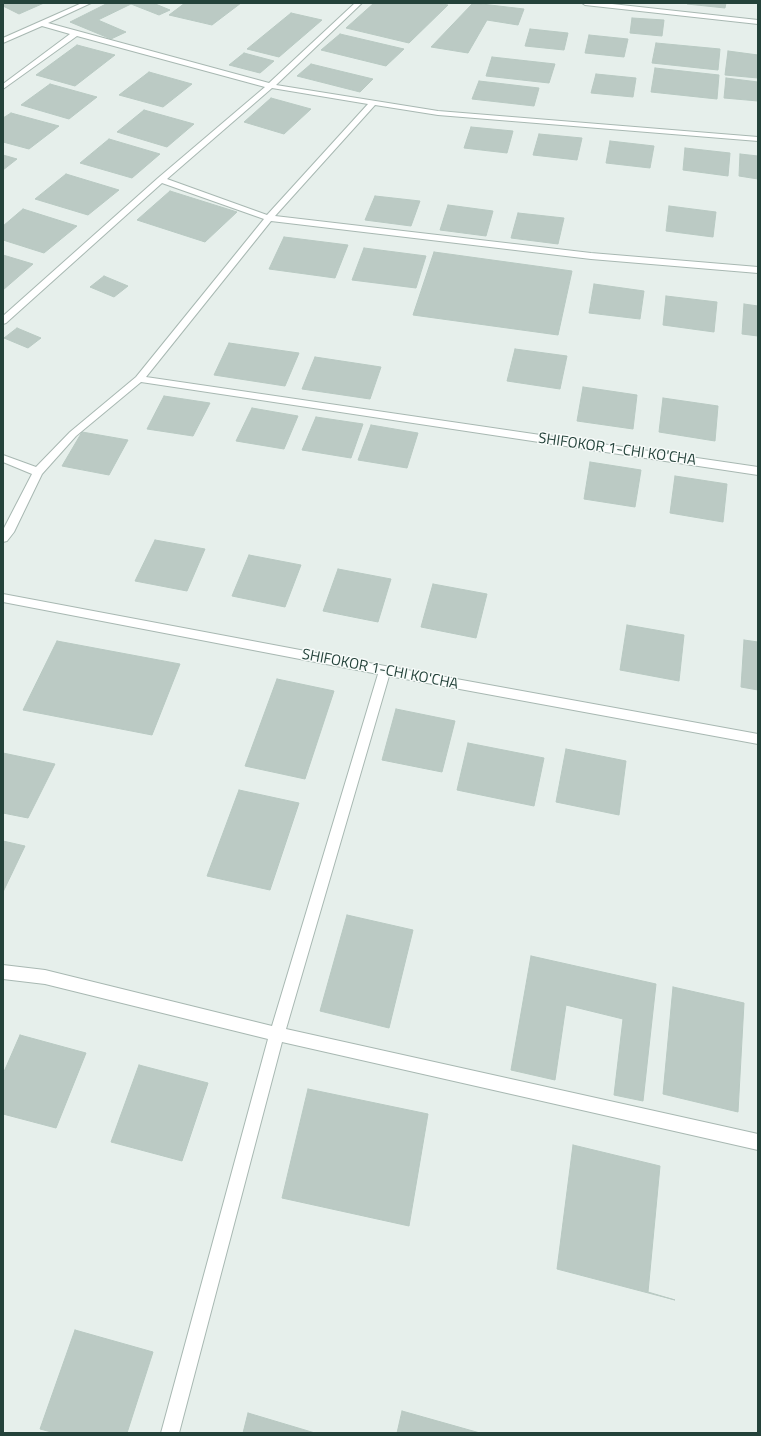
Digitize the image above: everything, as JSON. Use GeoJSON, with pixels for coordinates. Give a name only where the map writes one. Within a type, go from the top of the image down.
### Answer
{"type":"FeatureCollection","features":[{"type":"Feature","properties":{"kind":"street"},"geometry":{"type":"LineString","coordinates":[[3,41],[88,3]]}},
{"type":"Feature","properties":{"kind":"street"},"geometry":{"type":"LineString","coordinates":[[3,321],[161,180],[270,86],[359,3]]}},
{"type":"Feature","properties":{"kind":"street"},"geometry":{"type":"LineString","coordinates":[[585,3],[758,22]]}},
{"type":"Feature","properties":{"kind":"street"},"geometry":{"type":"LineString","coordinates":[[42,24],[270,86],[373,103],[438,113],[758,138]]}},
{"type":"Feature","properties":{"kind":"street"},"geometry":{"type":"LineString","coordinates":[[3,87],[76,33]]}},
{"type":"Feature","properties":{"kind":"street"},"geometry":{"type":"LineString","coordinates":[[3,538],[10,529],[38,472],[73,434],[139,379],[269,218],[373,103]]}},
{"type":"Feature","properties":{"kind":"street"},"geometry":{"type":"LineString","coordinates":[[161,180],[269,218],[591,256],[758,270]]}},
{"type":"Feature","properties":{"kind":"street","name":"SHIFOKOR 1-CHI KO'CHA"},"geometry":{"type":"LineString","coordinates":[[139,379],[758,471]]}},
{"type":"Feature","properties":{"kind":"street"},"geometry":{"type":"LineString","coordinates":[[3,458],[38,472]]}},
{"type":"Feature","properties":{"kind":"street","name":"SHIFOKOR 1-CHI KO'CHA"},"geometry":{"type":"LineString","coordinates":[[3,598],[385,671],[758,739]]}},
{"type":"Feature","properties":{"kind":"street"},"geometry":{"type":"LineString","coordinates":[[170,1433],[277,1034],[385,671]]}},
{"type":"Feature","properties":{"kind":"street"},"geometry":{"type":"LineString","coordinates":[[3,972],[45,977],[277,1034],[758,1142]]}},
{"type":"Feature","properties":{"kind":"building"},"geometry":{"type":"Polygon","coordinates":[[[3,3],[44,3],[19,14],[3,6],[3,3]]]}},
{"type":"Feature","properties":{"kind":"building"},"geometry":{"type":"Polygon","coordinates":[[[108,3],[153,3],[170,10],[159,15],[131,4],[98,20],[126,32],[111,39],[70,22],[108,3]]]}},
{"type":"Feature","properties":{"kind":"building"},"geometry":{"type":"Polygon","coordinates":[[[185,3],[241,3],[212,25],[169,15],[185,3]]]}},
{"type":"Feature","properties":{"kind":"building"},"geometry":{"type":"Polygon","coordinates":[[[374,3],[437,3],[448,5],[409,43],[346,28],[374,3]]]}},
{"type":"Feature","properties":{"kind":"building"},"geometry":{"type":"Polygon","coordinates":[[[473,3],[524,9],[518,25],[487,20],[468,53],[431,47],[473,3]]]}},
{"type":"Feature","properties":{"kind":"building"},"geometry":{"type":"Polygon","coordinates":[[[687,3],[726,3],[725,8],[687,3]]]}},
{"type":"Feature","properties":{"kind":"building"},"geometry":{"type":"Polygon","coordinates":[[[291,13],[322,20],[279,57],[247,49],[291,13]]]}},
{"type":"Feature","properties":{"kind":"building"},"geometry":{"type":"Polygon","coordinates":[[[632,18],[664,20],[662,36],[630,33],[632,18]]]}},
{"type":"Feature","properties":{"kind":"building"},"geometry":{"type":"Polygon","coordinates":[[[530,29],[568,33],[564,50],[525,46],[530,29]]]}},
{"type":"Feature","properties":{"kind":"building"},"geometry":{"type":"Polygon","coordinates":[[[340,34],[404,49],[386,66],[321,50],[340,34]]]}},
{"type":"Feature","properties":{"kind":"building"},"geometry":{"type":"Polygon","coordinates":[[[589,35],[628,39],[624,57],[585,53],[589,35]]]}},
{"type":"Feature","properties":{"kind":"building"},"geometry":{"type":"Polygon","coordinates":[[[656,43],[720,49],[718,70],[652,63],[656,43]]]}},
{"type":"Feature","properties":{"kind":"building"},"geometry":{"type":"Polygon","coordinates":[[[77,45],[115,55],[75,86],[36,75],[77,45]]]}},
{"type":"Feature","properties":{"kind":"building"},"geometry":{"type":"Polygon","coordinates":[[[728,51],[758,55],[758,78],[725,75],[728,51]]]}},
{"type":"Feature","properties":{"kind":"building"},"geometry":{"type":"Polygon","coordinates":[[[244,53],[274,61],[260,73],[229,65],[244,53]]]}},
{"type":"Feature","properties":{"kind":"building"},"geometry":{"type":"Polygon","coordinates":[[[492,57],[555,64],[549,83],[486,76],[492,57]]]}},
{"type":"Feature","properties":{"kind":"building"},"geometry":{"type":"Polygon","coordinates":[[[311,64],[373,79],[360,92],[297,76],[311,64]]]}},
{"type":"Feature","properties":{"kind":"building"},"geometry":{"type":"Polygon","coordinates":[[[655,68],[719,75],[717,99],[651,92],[655,68]]]}},
{"type":"Feature","properties":{"kind":"building"},"geometry":{"type":"Polygon","coordinates":[[[149,72],[192,84],[163,107],[119,95],[149,72]]]}},
{"type":"Feature","properties":{"kind":"building"},"geometry":{"type":"Polygon","coordinates":[[[596,74],[636,78],[633,97],[591,93],[596,74]]]}},
{"type":"Feature","properties":{"kind":"building"},"geometry":{"type":"Polygon","coordinates":[[[726,78],[758,82],[758,101],[724,98],[726,78]]]}},
{"type":"Feature","properties":{"kind":"building"},"geometry":{"type":"Polygon","coordinates":[[[479,81],[539,88],[534,106],[472,99],[479,81]]]}},
{"type":"Feature","properties":{"kind":"building"},"geometry":{"type":"Polygon","coordinates":[[[50,84],[97,97],[69,119],[21,105],[50,84]]]}},
{"type":"Feature","properties":{"kind":"building"},"geometry":{"type":"Polygon","coordinates":[[[271,98],[311,109],[284,134],[244,122],[271,98]]]}},
{"type":"Feature","properties":{"kind":"building"},"geometry":{"type":"Polygon","coordinates":[[[144,110],[194,124],[167,147],[117,132],[144,110]]]}},
{"type":"Feature","properties":{"kind":"building"},"geometry":{"type":"Polygon","coordinates":[[[11,113],[59,126],[29,149],[3,142],[3,118],[11,113]]]}},
{"type":"Feature","properties":{"kind":"building"},"geometry":{"type":"Polygon","coordinates":[[[471,127],[513,131],[507,153],[464,148],[471,127]]]}},
{"type":"Feature","properties":{"kind":"building"},"geometry":{"type":"Polygon","coordinates":[[[539,134],[582,138],[577,160],[533,155],[539,134]]]}},
{"type":"Feature","properties":{"kind":"building"},"geometry":{"type":"Polygon","coordinates":[[[109,139],[160,154],[132,178],[80,163],[109,139]]]}},
{"type":"Feature","properties":{"kind":"building"},"geometry":{"type":"Polygon","coordinates":[[[610,141],[654,146],[650,168],[606,163],[610,141]]]}},
{"type":"Feature","properties":{"kind":"building"},"geometry":{"type":"Polygon","coordinates":[[[685,148],[730,153],[728,176],[683,170],[685,148]]]}},
{"type":"Feature","properties":{"kind":"building"},"geometry":{"type":"Polygon","coordinates":[[[740,154],[758,156],[758,179],[739,176],[740,154]]]}},
{"type":"Feature","properties":{"kind":"building"},"geometry":{"type":"Polygon","coordinates":[[[3,155],[17,159],[3,170],[3,155]]]}},
{"type":"Feature","properties":{"kind":"building"},"geometry":{"type":"Polygon","coordinates":[[[66,174],[119,190],[88,215],[35,199],[66,174]]]}},
{"type":"Feature","properties":{"kind":"building"},"geometry":{"type":"Polygon","coordinates":[[[170,191],[237,212],[205,242],[137,220],[170,191]]]}},
{"type":"Feature","properties":{"kind":"building"},"geometry":{"type":"Polygon","coordinates":[[[375,196],[420,201],[411,226],[365,220],[375,196]]]}},
{"type":"Feature","properties":{"kind":"building"},"geometry":{"type":"Polygon","coordinates":[[[448,205],[493,211],[486,236],[440,230],[448,205]]]}},
{"type":"Feature","properties":{"kind":"building"},"geometry":{"type":"Polygon","coordinates":[[[669,206],[716,212],[713,237],[666,231],[669,206]]]}},
{"type":"Feature","properties":{"kind":"building"},"geometry":{"type":"Polygon","coordinates":[[[23,209],[77,226],[44,253],[3,240],[3,226],[23,209]]]}},
{"type":"Feature","properties":{"kind":"building"},"geometry":{"type":"Polygon","coordinates":[[[518,213],[564,218],[558,244],[511,238],[518,213]]]}},
{"type":"Feature","properties":{"kind":"building"},"geometry":{"type":"Polygon","coordinates":[[[284,237],[348,245],[335,278],[269,269],[284,237]]]}},
{"type":"Feature","properties":{"kind":"building"},"geometry":{"type":"Polygon","coordinates":[[[364,248],[426,256],[416,288],[352,280],[364,248]]]}},
{"type":"Feature","properties":{"kind":"building"},"geometry":{"type":"Polygon","coordinates":[[[434,252],[572,271],[558,335],[413,315],[434,252]]]}},
{"type":"Feature","properties":{"kind":"building"},"geometry":{"type":"Polygon","coordinates":[[[3,255],[33,264],[3,290],[3,255]]]}},
{"type":"Feature","properties":{"kind":"building"},"geometry":{"type":"Polygon","coordinates":[[[104,276],[128,286],[114,297],[90,287],[104,276]]]}},
{"type":"Feature","properties":{"kind":"building"},"geometry":{"type":"Polygon","coordinates":[[[594,284],[644,291],[640,319],[589,313],[594,284]]]}},
{"type":"Feature","properties":{"kind":"building"},"geometry":{"type":"Polygon","coordinates":[[[666,296],[717,302],[714,332],[663,325],[666,296]]]}},
{"type":"Feature","properties":{"kind":"building"},"geometry":{"type":"Polygon","coordinates":[[[744,304],[758,306],[758,336],[742,334],[744,304]]]}},
{"type":"Feature","properties":{"kind":"building"},"geometry":{"type":"Polygon","coordinates":[[[17,328],[41,338],[28,348],[4,338],[17,328]]]}},
{"type":"Feature","properties":{"kind":"building"},"geometry":{"type":"Polygon","coordinates":[[[229,343],[299,353],[285,386],[214,375],[229,343]]]}},
{"type":"Feature","properties":{"kind":"building"},"geometry":{"type":"Polygon","coordinates":[[[515,349],[567,356],[560,389],[507,381],[515,349]]]}},
{"type":"Feature","properties":{"kind":"building"},"geometry":{"type":"Polygon","coordinates":[[[315,357],[381,367],[370,399],[302,389],[315,357]]]}},
{"type":"Feature","properties":{"kind":"building"},"geometry":{"type":"Polygon","coordinates":[[[583,387],[637,395],[633,429],[577,421],[583,387]]]}},
{"type":"Feature","properties":{"kind":"building"},"geometry":{"type":"Polygon","coordinates":[[[164,396],[210,403],[193,436],[147,429],[164,396]]]}},
{"type":"Feature","properties":{"kind":"building"},"geometry":{"type":"Polygon","coordinates":[[[663,398],[718,406],[715,441],[659,432],[663,398]]]}},
{"type":"Feature","properties":{"kind":"building"},"geometry":{"type":"Polygon","coordinates":[[[252,408],[298,416],[284,449],[236,441],[252,408]]]}},
{"type":"Feature","properties":{"kind":"building"},"geometry":{"type":"Polygon","coordinates":[[[316,417],[363,424],[351,458],[302,450],[316,417]]]}},
{"type":"Feature","properties":{"kind":"building"},"geometry":{"type":"Polygon","coordinates":[[[371,425],[418,433],[407,468],[358,460],[371,425]]]}},
{"type":"Feature","properties":{"kind":"building"},"geometry":{"type":"Polygon","coordinates":[[[82,432],[128,440],[109,475],[62,466],[82,432]]]}},
{"type":"Feature","properties":{"kind":"building"},"geometry":{"type":"Polygon","coordinates":[[[590,462],[641,470],[635,507],[584,499],[590,462]]]}},
{"type":"Feature","properties":{"kind":"building"},"geometry":{"type":"Polygon","coordinates":[[[675,476],[727,484],[723,522],[670,513],[675,476]]]}},
{"type":"Feature","properties":{"kind":"building"},"geometry":{"type":"Polygon","coordinates":[[[155,540],[205,549],[187,591],[135,581],[155,540]]]}},
{"type":"Feature","properties":{"kind":"building"},"geometry":{"type":"Polygon","coordinates":[[[249,555],[301,565],[285,607],[232,596],[249,555]]]}},
{"type":"Feature","properties":{"kind":"building"},"geometry":{"type":"Polygon","coordinates":[[[338,569],[391,579],[378,622],[323,611],[338,569]]]}},
{"type":"Feature","properties":{"kind":"building"},"geometry":{"type":"Polygon","coordinates":[[[433,584],[487,594],[476,638],[421,627],[433,584]]]}},
{"type":"Feature","properties":{"kind":"building"},"geometry":{"type":"Polygon","coordinates":[[[627,625],[684,635],[679,681],[620,670],[627,625]]]}},
{"type":"Feature","properties":{"kind":"building"},"geometry":{"type":"Polygon","coordinates":[[[744,640],[758,642],[758,690],[741,687],[744,640]]]}},
{"type":"Feature","properties":{"kind":"building"},"geometry":{"type":"Polygon","coordinates":[[[57,641],[180,664],[152,735],[23,710],[57,641]]]}},
{"type":"Feature","properties":{"kind":"building"},"geometry":{"type":"Polygon","coordinates":[[[277,679],[334,691],[305,779],[245,766],[277,679]]]}},
{"type":"Feature","properties":{"kind":"building"},"geometry":{"type":"Polygon","coordinates":[[[396,709],[455,721],[442,772],[382,760],[396,709]]]}},
{"type":"Feature","properties":{"kind":"building"},"geometry":{"type":"Polygon","coordinates":[[[468,743],[544,758],[534,806],[457,790],[468,743]]]}},
{"type":"Feature","properties":{"kind":"building"},"geometry":{"type":"Polygon","coordinates":[[[566,749],[626,761],[619,815],[556,802],[566,749]]]}},
{"type":"Feature","properties":{"kind":"building"},"geometry":{"type":"Polygon","coordinates":[[[3,753],[55,764],[28,818],[3,813],[3,753]]]}},
{"type":"Feature","properties":{"kind":"building"},"geometry":{"type":"Polygon","coordinates":[[[239,790],[299,803],[270,890],[207,876],[239,790]]]}},
{"type":"Feature","properties":{"kind":"building"},"geometry":{"type":"Polygon","coordinates":[[[3,841],[25,846],[3,892],[3,841]]]}},
{"type":"Feature","properties":{"kind":"building"},"geometry":{"type":"Polygon","coordinates":[[[347,915],[413,930],[389,1028],[320,1011],[347,915]]]}},
{"type":"Feature","properties":{"kind":"building"},"geometry":{"type":"Polygon","coordinates":[[[531,956],[656,984],[643,1101],[614,1095],[623,1019],[566,1005],[555,1080],[511,1070],[531,956]]]}},
{"type":"Feature","properties":{"kind":"building"},"geometry":{"type":"Polygon","coordinates":[[[673,987],[744,1003],[738,1112],[663,1094],[673,987]]]}},
{"type":"Feature","properties":{"kind":"building"},"geometry":{"type":"Polygon","coordinates":[[[20,1035],[86,1053],[56,1128],[3,1114],[3,1074],[20,1035]]]}},
{"type":"Feature","properties":{"kind":"building"},"geometry":{"type":"Polygon","coordinates":[[[139,1065],[208,1083],[182,1161],[111,1142],[139,1065]]]}},
{"type":"Feature","properties":{"kind":"building"},"geometry":{"type":"Polygon","coordinates":[[[308,1089],[428,1114],[409,1226],[282,1198],[308,1089]]]}},
{"type":"Feature","properties":{"kind":"building"},"geometry":{"type":"Polygon","coordinates":[[[573,1145],[660,1166],[648,1292],[675,1300],[557,1269],[573,1145]]]}},
{"type":"Feature","properties":{"kind":"building"},"geometry":{"type":"Polygon","coordinates":[[[75,1330],[153,1352],[127,1433],[55,1433],[40,1429],[75,1330]]]}},
{"type":"Feature","properties":{"kind":"building"},"geometry":{"type":"Polygon","coordinates":[[[402,1411],[480,1433],[397,1433],[402,1411]]]}},
{"type":"Feature","properties":{"kind":"building"},"geometry":{"type":"Polygon","coordinates":[[[248,1413],[315,1433],[243,1433],[248,1413]]]}}]}
